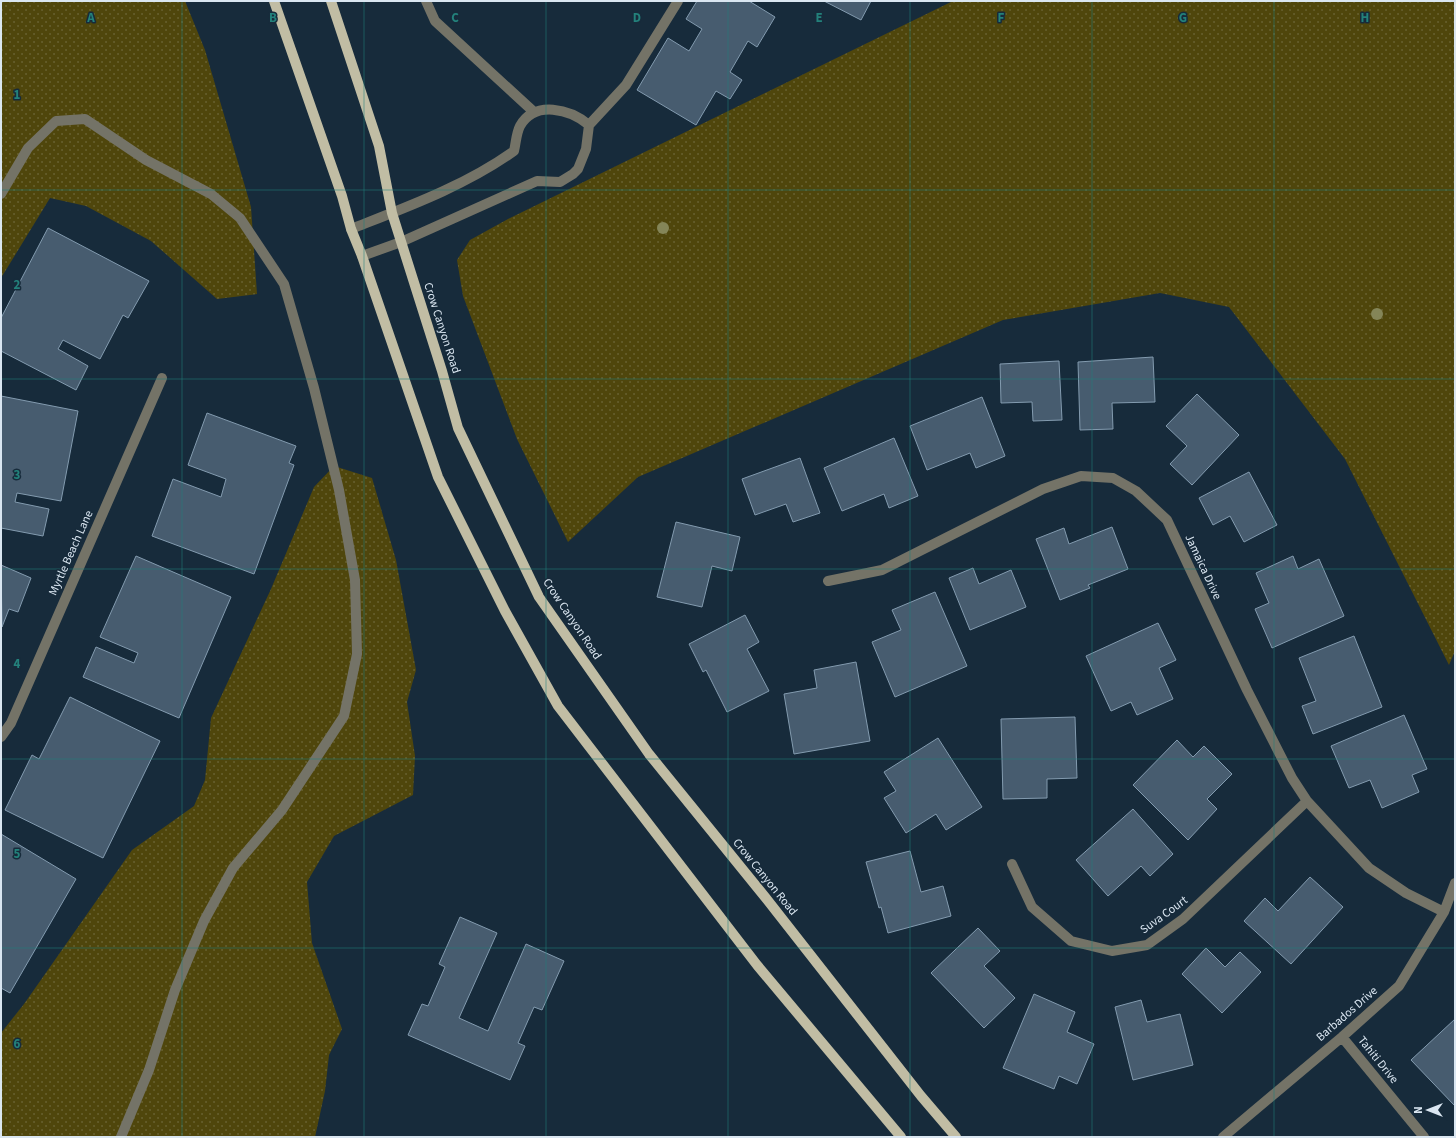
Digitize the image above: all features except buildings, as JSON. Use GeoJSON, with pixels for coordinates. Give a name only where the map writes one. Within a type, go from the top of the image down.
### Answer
{"type":"FeatureCollection","features":[{"type":"Feature","properties":{"kind":"main road"},"geometry":{"type":"LineString","coordinates":[[274,1],[342,196],[351,229],[362,256],[438,477],[505,611],[558,706],[757,965],[901,1137]]}},
{"type":"Feature","properties":{"kind":"main road","name":"Crow Canyon Road"},"geometry":{"type":"LineString","coordinates":[[331,1],[379,146],[392,213],[442,371],[458,428],[539,597],[649,754],[765,897],[921,1096],[956,1137]]}},
{"type":"Feature","properties":{"kind":"street"},"geometry":{"type":"LineString","coordinates":[[426,1],[435,22],[534,112]]}},
{"type":"Feature","properties":{"kind":"street"},"geometry":{"type":"LineString","coordinates":[[362,256],[401,242],[538,181],[553,182],[567,179],[574,174],[581,163],[586,149],[588,125],[626,85],[678,1]]}},
{"type":"Feature","properties":{"kind":"street"},"geometry":{"type":"LineString","coordinates":[[351,229],[442,192],[487,169],[514,151],[520,127],[525,118],[534,112],[556,109],[568,112],[588,125]]}},
{"type":"Feature","properties":{"kind":"street"},"geometry":{"type":"LineString","coordinates":[[1,194],[28,148],[56,121],[85,120],[146,160],[210,194],[240,218],[284,284],[318,402],[339,490],[355,580],[357,654],[344,716],[282,810],[233,868],[204,921],[174,990],[149,1070],[120,1137]]}},
{"type":"Feature","properties":{"kind":"street","name":"Myrtle Beach Lane"},"geometry":{"type":"LineString","coordinates":[[1,737],[11,723],[162,378]]}},
{"type":"Feature","properties":{"kind":"street","name":"Jamaica Drive"},"geometry":{"type":"LineString","coordinates":[[828,581],[882,570],[1043,489],[1081,476],[1113,478],[1136,491],[1167,520],[1250,697],[1292,778],[1307,802],[1369,868],[1406,893],[1444,912]]}},
{"type":"Feature","properties":{"kind":"street","name":"Suva Court"},"geometry":{"type":"LineString","coordinates":[[1012,864],[1032,907],[1071,941],[1112,951],[1146,945],[1183,919],[1307,802]]}},
{"type":"Feature","properties":{"kind":"street","name":"Barbados Drive"},"geometry":{"type":"LineString","coordinates":[[1223,1137],[1342,1037],[1398,986],[1444,912],[1455,883]]}},
{"type":"Feature","properties":{"kind":"street","name":"Tahiti Drive"},"geometry":{"type":"LineString","coordinates":[[1342,1037],[1424,1137]]}},
{"type":"Feature","properties":{"kind":"shaded area"},"geometry":{"type":"Polygon","coordinates":[[[1,1],[185,1],[205,50],[251,207],[257,294],[217,299],[151,241],[86,206],[50,198],[1,278],[1,1]]]}},
{"type":"Feature","properties":{"kind":"shaded area"},"geometry":{"type":"Polygon","coordinates":[[[953,1],[1455,1],[1455,651],[1449,665],[1345,459],[1229,307],[1160,293],[1003,320],[638,477],[568,542],[517,439],[463,296],[457,260],[470,240],[508,219],[953,1]]]}},
{"type":"Feature","properties":{"kind":"shaded area"},"geometry":{"type":"Polygon","coordinates":[[[334,466],[372,478],[396,560],[416,670],[407,702],[415,756],[413,795],[334,836],[307,882],[312,943],[342,1029],[329,1055],[325,1091],[315,1137],[1,1137],[1,1033],[24,1004],[132,850],[194,806],[205,780],[211,718],[271,589],[314,487],[334,466]]]}}]}
